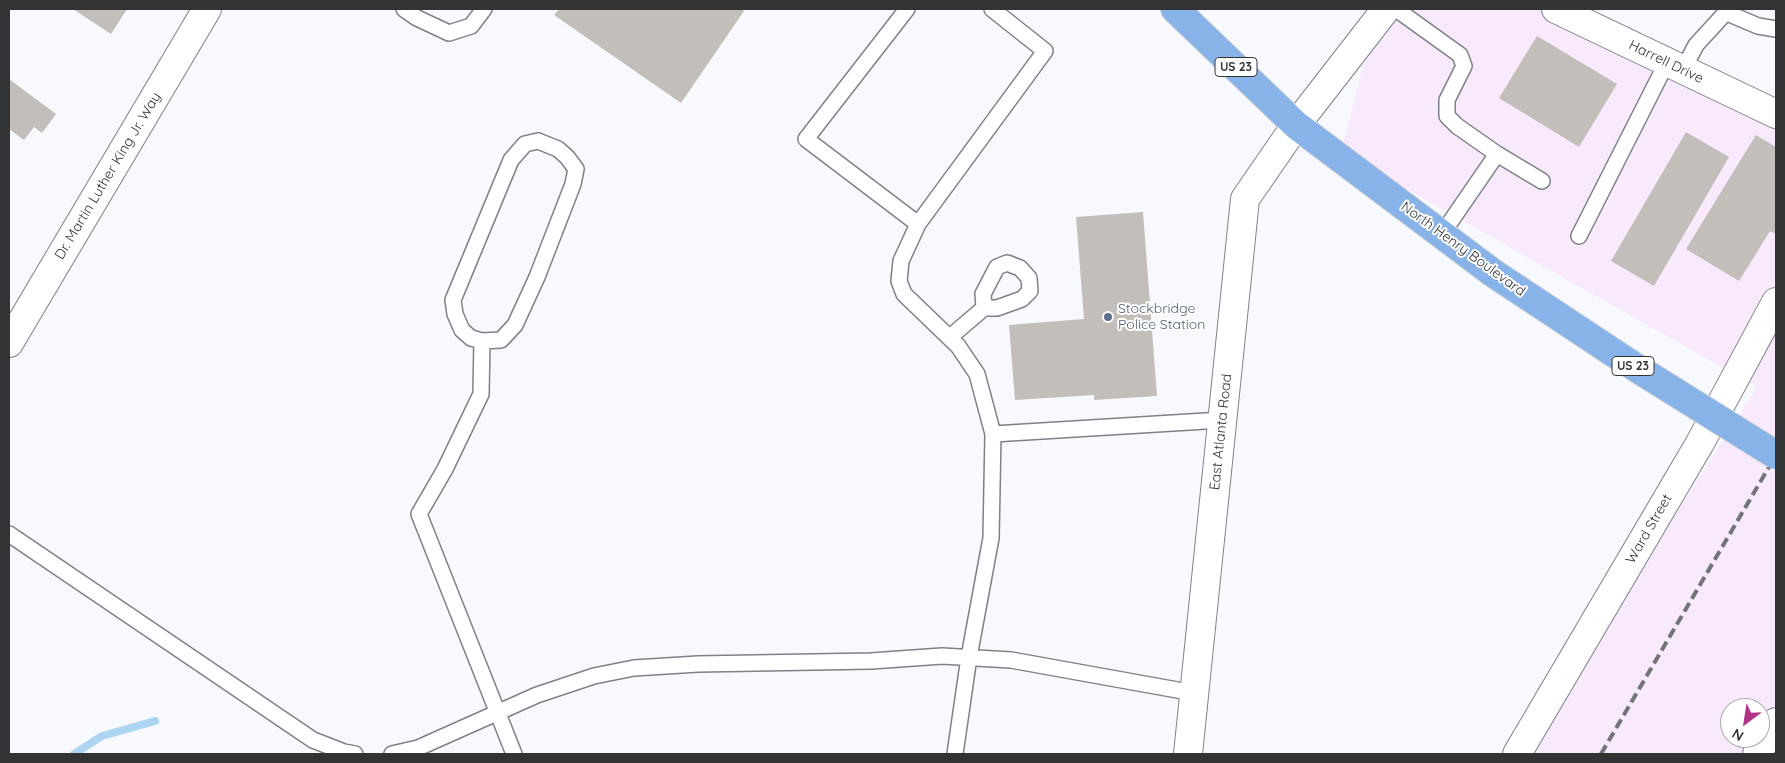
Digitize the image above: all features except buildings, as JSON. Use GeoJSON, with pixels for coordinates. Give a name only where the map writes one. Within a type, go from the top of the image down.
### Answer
{"type":"FeatureCollection","features":[{"type":"Feature","properties":{"kind":"highway","name":"North Henry Boulevard"},"geometry":{"type":"LineString","coordinates":[[1175,9],[1296,125],[1493,273],[1635,367],[1776,455]]}},
{"type":"Feature","properties":{"kind":"street","name":"Dr. Martin Luther King Jr. Way"},"geometry":{"type":"LineString","coordinates":[[9,343],[207,9]]}},
{"type":"Feature","properties":{"kind":"street"},"geometry":{"type":"LineString","coordinates":[[1296,125],[1386,9]]}},
{"type":"Feature","properties":{"kind":"street","name":"Harrell Drive"},"geometry":{"type":"LineString","coordinates":[[1556,9],[1776,114]]}},
{"type":"Feature","properties":{"kind":"street","name":"East Atlanta Road"},"geometry":{"type":"LineString","coordinates":[[1188,754],[1245,199],[1296,125]]}},
{"type":"Feature","properties":{"kind":"street","name":"Ward Street"},"geometry":{"type":"LineString","coordinates":[[1517,754],[1695,452],[1776,302]]}},
{"type":"Feature","properties":{"kind":"street"},"geometry":{"type":"LineString","coordinates":[[1757,754],[1776,722]]}},
{"type":"Feature","properties":{"kind":"lane"},"geometry":{"type":"LineString","coordinates":[[404,9],[417,18],[449,33],[472,26],[484,9]]}},
{"type":"Feature","properties":{"kind":"lane"},"geometry":{"type":"LineString","coordinates":[[907,9],[806,139],[918,224]]}},
{"type":"Feature","properties":{"kind":"lane"},"geometry":{"type":"LineString","coordinates":[[955,754],[969,657],[991,538],[993,434],[977,374],[950,337],[904,294],[899,281],[901,261],[918,224],[1044,51],[992,9]]}},
{"type":"Feature","properties":{"kind":"lane"},"geometry":{"type":"LineString","coordinates":[[1396,9],[1460,55],[1464,66],[1447,100],[1447,116],[1457,126],[1497,154],[1542,181]]}},
{"type":"Feature","properties":{"kind":"lane"},"geometry":{"type":"LineString","coordinates":[[1578,236],[1675,66],[1727,10],[1758,26],[1776,29]]}},
{"type":"Feature","properties":{"kind":"lane"},"geometry":{"type":"LineString","coordinates":[[538,141],[558,149],[568,157],[576,169],[573,184],[537,277],[515,325],[501,340],[482,341],[471,338],[462,330],[455,314],[453,300],[511,160],[525,144],[538,141]]}},
{"type":"Feature","properties":{"kind":"lane"},"geometry":{"type":"LineString","coordinates":[[1442,234],[1497,154]]}},
{"type":"Feature","properties":{"kind":"lane"},"geometry":{"type":"LineString","coordinates":[[950,337],[984,308]]}},
{"type":"Feature","properties":{"kind":"lane"},"geometry":{"type":"LineString","coordinates":[[482,341],[481,394],[445,469],[420,514],[514,754]]}},
{"type":"Feature","properties":{"kind":"lane"},"geometry":{"type":"LineString","coordinates":[[993,434],[1222,420]]}},
{"type":"Feature","properties":{"kind":"lane"},"geometry":{"type":"LineString","coordinates":[[9,534],[313,740],[344,752],[355,754]]}},
{"type":"Feature","properties":{"kind":"lane"},"geometry":{"type":"LineString","coordinates":[[392,754],[418,748],[537,695],[594,676],[634,668],[698,664],[871,661],[942,656],[969,657],[1011,660],[1194,693]]}},
{"type":"Feature","properties":{"kind":"shaded area"},"geometry":{"type":"Polygon","coordinates":[[[1397,9],[1581,9],[1776,116],[1776,754],[1523,754],[1757,387],[1341,152],[1363,66],[1397,9]]]}},
{"type":"Feature","properties":{"kind":"waterway"},"geometry":{"type":"LineString","coordinates":[[74,754],[102,736],[155,721]]}},
{"type":"Feature","properties":{"kind":"railway"},"geometry":{"type":"LineString","coordinates":[[1601,754],[1776,455]]}},
{"type":"Feature","properties":{"kind":"place","name":"Stockbridge Police Station"},"geometry":{"type":"Point","coordinates":[1108,317]}}]}
